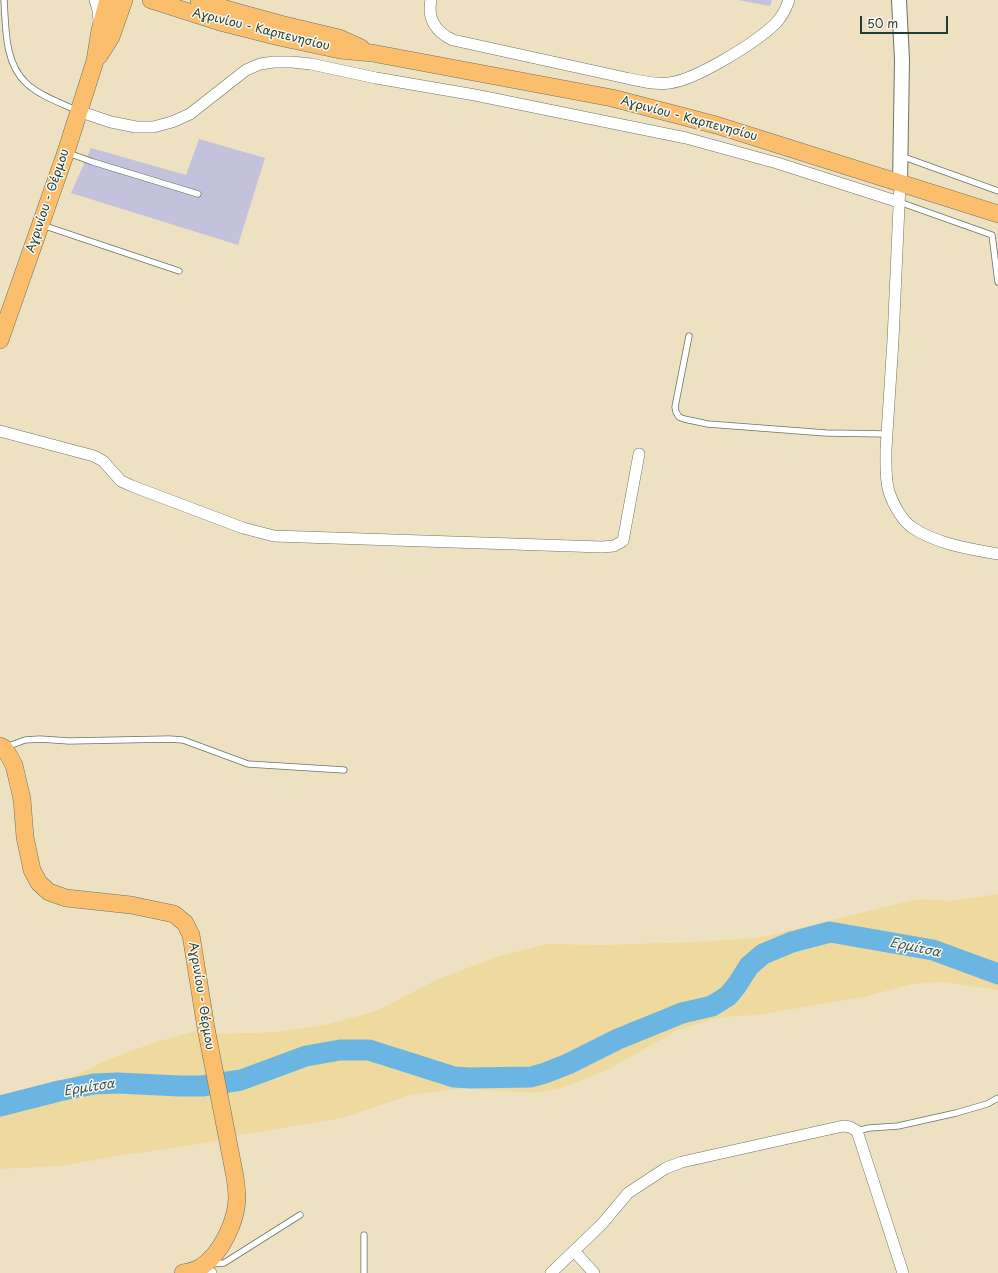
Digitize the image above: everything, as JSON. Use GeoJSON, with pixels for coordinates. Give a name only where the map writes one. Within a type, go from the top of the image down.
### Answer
{"type":"FeatureCollection","features":[{"type":"Feature","properties":{"kind":"main road","name":"Αγρινίου - Θέρμου"},"geometry":{"type":"LineString","coordinates":[[0,340],[66,152],[95,61],[100,30],[108,0]]}},
{"type":"Feature","properties":{"kind":"main road","name":"Αγρινίου - Θέρμου"},"geometry":{"type":"LineString","coordinates":[[95,61],[111,37],[124,0]]}},
{"type":"Feature","properties":{"kind":"main road","name":"Αγρινίου - Καρπενησίου"},"geometry":{"type":"LineString","coordinates":[[151,0],[220,22],[278,37],[340,50],[372,53],[612,98],[716,124],[900,184],[998,214]]}},
{"type":"Feature","properties":{"kind":"main road","name":"Αγρινίου - Καρπενησίου"},"geometry":{"type":"LineString","coordinates":[[199,0],[280,24],[339,38],[372,53]]}},
{"type":"Feature","properties":{"kind":"main road","name":"Αγρινίου - Θέρμου"},"geometry":{"type":"LineString","coordinates":[[2,747],[14,765],[22,799],[25,837],[32,870],[39,882],[49,892],[66,898],[131,905],[174,914],[185,923],[191,935],[206,1028],[235,1177],[237,1198],[228,1234],[205,1268]]}},
{"type":"Feature","properties":{"kind":"main road"},"geometry":{"type":"LineString","coordinates":[[183,1273],[205,1268]]}},
{"type":"Feature","properties":{"kind":"street"},"geometry":{"type":"LineString","coordinates":[[95,0],[98,10],[100,30]]}},
{"type":"Feature","properties":{"kind":"street"},"geometry":{"type":"LineString","coordinates":[[431,0],[431,17],[434,23],[444,36],[453,40],[626,78],[667,84],[682,81],[743,48],[776,22],[786,9],[789,0]]}},
{"type":"Feature","properties":{"kind":"street"},"geometry":{"type":"LineString","coordinates":[[900,0],[902,60],[901,156],[887,434],[886,465],[889,492],[902,517],[912,528],[936,539],[962,547],[998,554]]}},
{"type":"Feature","properties":{"kind":"street"},"geometry":{"type":"LineString","coordinates":[[78,111],[111,122],[136,127],[153,127],[172,122],[190,114],[246,70],[260,64],[274,62],[312,64],[376,78],[475,95],[686,138],[777,163],[899,202]]}},
{"type":"Feature","properties":{"kind":"street"},"geometry":{"type":"LineString","coordinates":[[0,431],[94,456],[103,460],[121,481],[132,486],[243,528],[274,536],[614,546],[623,541],[639,454]]}},
{"type":"Feature","properties":{"kind":"street"},"geometry":{"type":"LineString","coordinates":[[550,1273],[602,1224],[628,1194],[666,1168],[682,1162],[843,1126],[850,1127],[857,1131],[903,1273]]}},
{"type":"Feature","properties":{"kind":"street"},"geometry":{"type":"LineString","coordinates":[[574,1251],[594,1273]]}},
{"type":"Feature","properties":{"kind":"lane"},"geometry":{"type":"LineString","coordinates":[[4,0],[9,50],[12,62],[19,74],[26,83],[37,90],[78,111]]}},
{"type":"Feature","properties":{"kind":"lane"},"geometry":{"type":"LineString","coordinates":[[66,152],[93,162],[198,194]]}},
{"type":"Feature","properties":{"kind":"lane"},"geometry":{"type":"LineString","coordinates":[[901,156],[998,191]]}},
{"type":"Feature","properties":{"kind":"lane"},"geometry":{"type":"LineString","coordinates":[[899,202],[995,236],[998,282]]}},
{"type":"Feature","properties":{"kind":"lane"},"geometry":{"type":"LineString","coordinates":[[40,224],[179,270]]}},
{"type":"Feature","properties":{"kind":"lane"},"geometry":{"type":"LineString","coordinates":[[689,336],[675,407],[679,416],[684,419],[708,424],[826,434],[887,434]]}},
{"type":"Feature","properties":{"kind":"lane"},"geometry":{"type":"LineString","coordinates":[[2,747],[25,740],[40,739],[69,741],[169,739],[183,740],[248,764],[344,770]]}},
{"type":"Feature","properties":{"kind":"lane"},"geometry":{"type":"LineString","coordinates":[[857,1131],[869,1128],[898,1126],[956,1113],[987,1104],[998,1098]]}},
{"type":"Feature","properties":{"kind":"lane"},"geometry":{"type":"LineString","coordinates":[[205,1268],[224,1263],[300,1215]]}},
{"type":"Feature","properties":{"kind":"lane"},"geometry":{"type":"LineString","coordinates":[[364,1235],[364,1273]]}},
{"type":"Feature","properties":{"kind":"shaded area"},"geometry":{"type":"Polygon","coordinates":[[[738,0],[772,0],[770,6],[738,0]]]}},
{"type":"Feature","properties":{"kind":"shaded area"},"geometry":{"type":"Polygon","coordinates":[[[199,139],[265,158],[238,245],[71,193],[91,148],[186,175],[199,139]]]}},
{"type":"Feature","properties":{"kind":"sand"},"geometry":{"type":"Polygon","coordinates":[[[998,894],[998,990],[943,982],[913,984],[863,997],[758,1015],[721,1017],[678,1030],[609,1069],[561,1088],[536,1093],[463,1088],[410,1095],[343,1118],[235,1136],[215,1034],[279,1032],[329,1024],[376,1011],[434,981],[496,957],[547,944],[603,945],[758,938],[918,899],[952,901],[998,894]]]}},
{"type":"Feature","properties":{"kind":"sand"},"geometry":{"type":"Polygon","coordinates":[[[200,1030],[221,1140],[61,1166],[0,1169],[0,1097],[12,1096],[67,1080],[109,1059],[159,1041],[200,1030]]]}},
{"type":"Feature","properties":{"kind":"waterway","name":"Ερμίτσα"},"geometry":{"type":"LineString","coordinates":[[0,1106],[94,1084],[118,1083],[202,1086],[241,1080],[306,1056],[340,1050],[369,1050],[454,1077],[531,1077],[568,1064],[618,1039],[682,1013],[712,1006],[728,996],[749,966],[763,954],[792,942],[830,932],[933,950],[998,974]]}}]}
